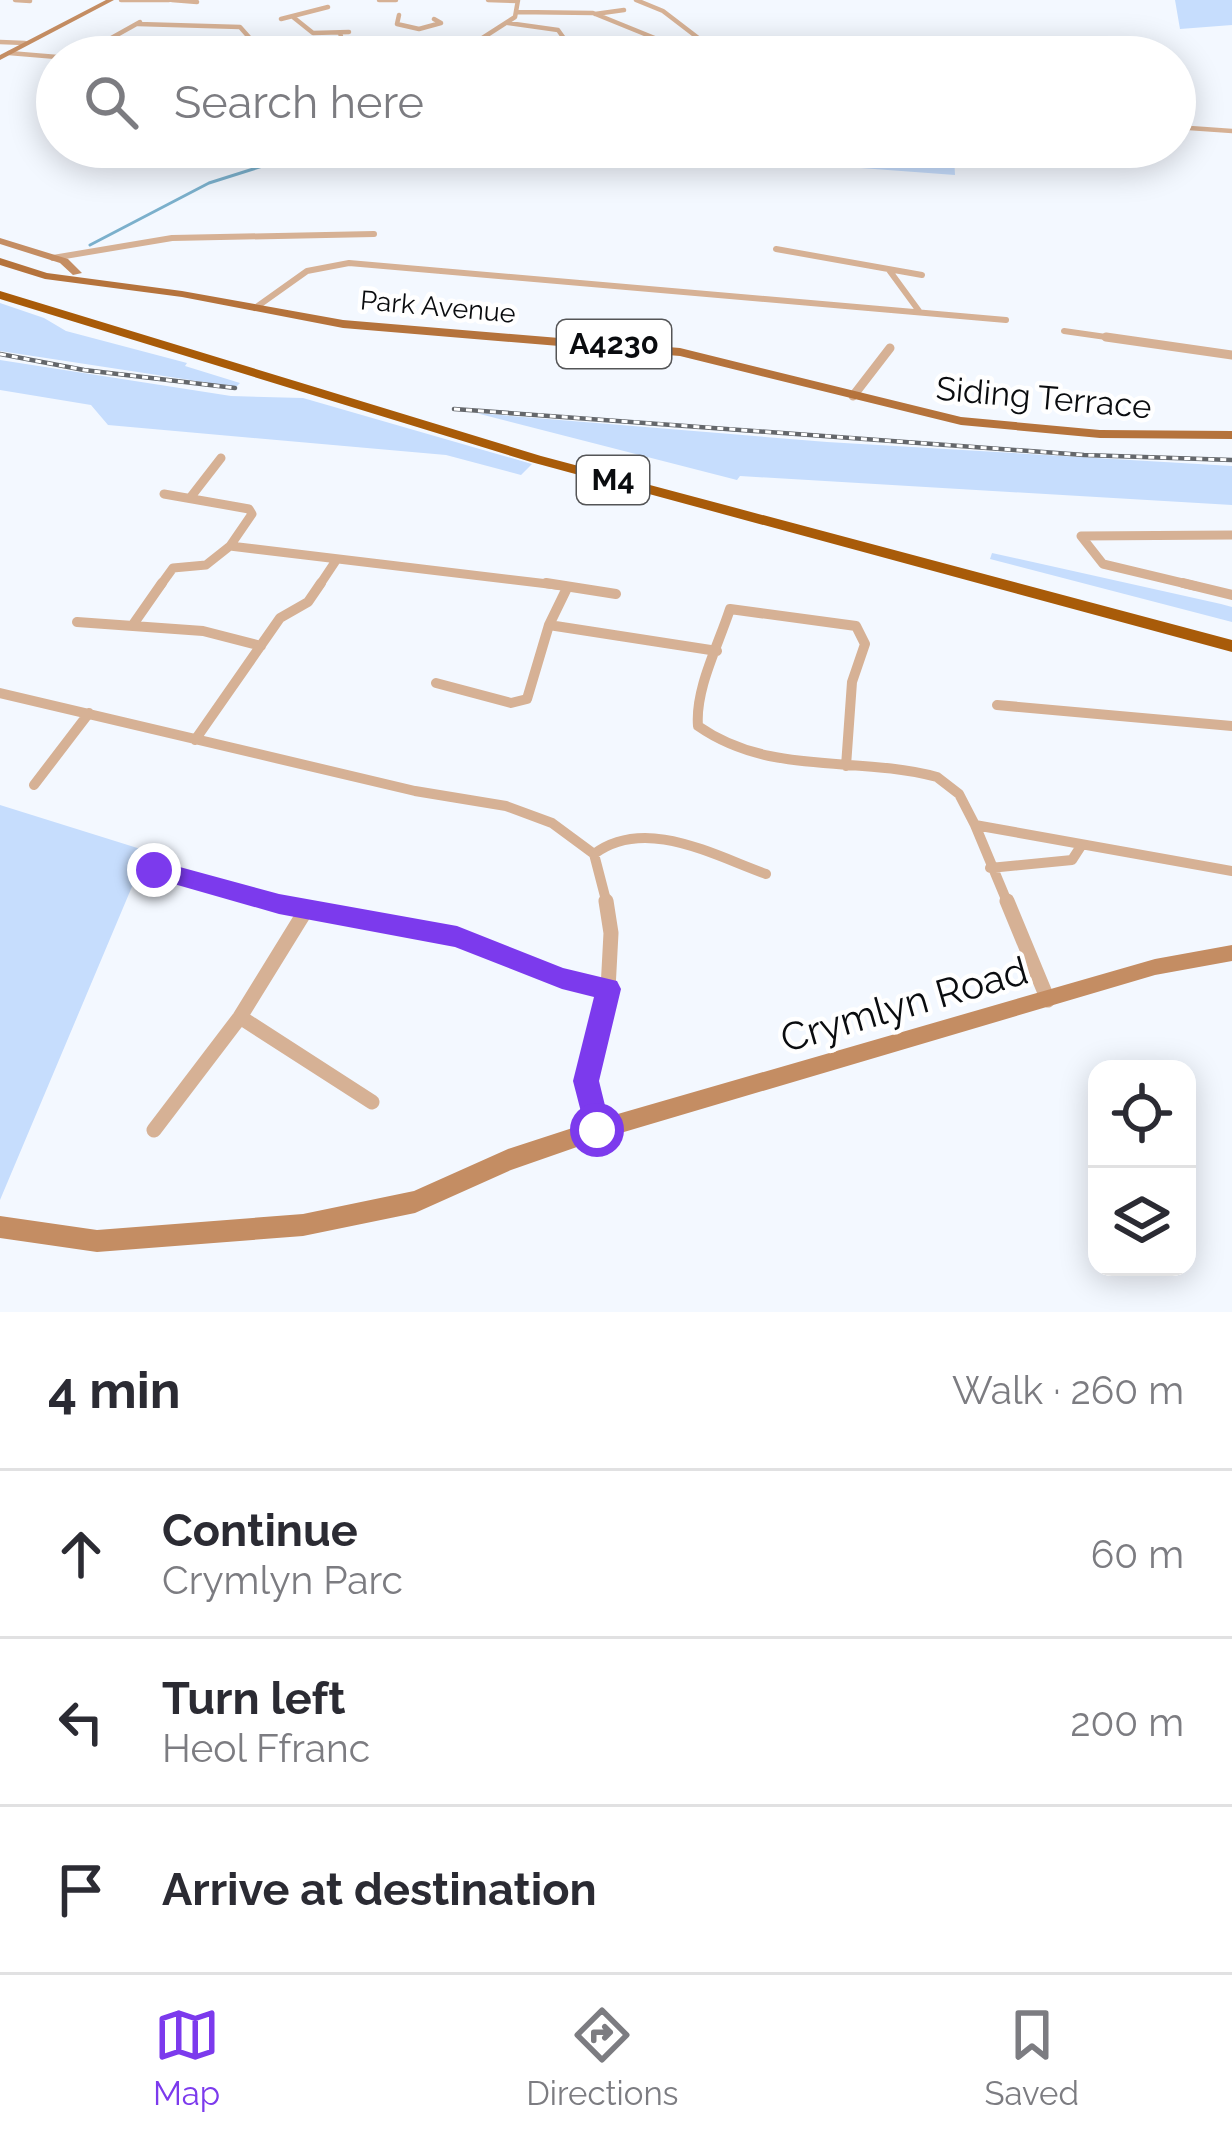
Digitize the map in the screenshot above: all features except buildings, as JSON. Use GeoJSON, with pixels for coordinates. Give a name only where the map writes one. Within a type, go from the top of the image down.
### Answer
{"type":"FeatureCollection","features":[{"type":"Feature","properties":{"kind":"highway","name":"M4"},"geometry":{"type":"LineString","coordinates":[[0,285],[534,448],[1232,633]]}},
{"type":"Feature","properties":{"kind":"highway","name":"M4"},"geometry":{"type":"LineString","coordinates":[[0,295],[536,460],[1232,646]]}},
{"type":"Feature","properties":{"kind":"main road","name":"A4230"},"geometry":{"type":"LineString","coordinates":[[0,260],[56,268]]}},
{"type":"Feature","properties":{"kind":"main road","name":"Park Avenue"},"geometry":{"type":"LineString","coordinates":[[56,268],[369,327],[680,352],[853,396]]}},
{"type":"Feature","properties":{"kind":"main road","name":"Park Avenue"},"geometry":{"type":"LineString","coordinates":[[56,268],[159,291]]}},
{"type":"Feature","properties":{"kind":"main road","name":"Siding Terrace"},"geometry":{"type":"LineString","coordinates":[[853,396],[1003,427],[1100,434],[1232,435]]}},
{"type":"Feature","properties":{"kind":"street"},"geometry":{"type":"LineString","coordinates":[[39,36],[111,0]]}},
{"type":"Feature","properties":{"kind":"street"},"geometry":{"type":"LineString","coordinates":[[122,0],[197,2]]}},
{"type":"Feature","properties":{"kind":"street"},"geometry":{"type":"LineString","coordinates":[[379,0],[396,0]]}},
{"type":"Feature","properties":{"kind":"street"},"geometry":{"type":"LineString","coordinates":[[486,36],[517,12],[518,0],[488,0]]}},
{"type":"Feature","properties":{"kind":"street"},"geometry":{"type":"LineString","coordinates":[[636,0],[663,11],[696,36]]}},
{"type":"Feature","properties":{"kind":"street"},"geometry":{"type":"LineString","coordinates":[[281,19],[324,9],[335,13]]}},
{"type":"Feature","properties":{"kind":"street"},"geometry":{"type":"LineString","coordinates":[[517,12],[624,10]]}},
{"type":"Feature","properties":{"kind":"street"},"geometry":{"type":"LineString","coordinates":[[595,14],[650,36]]}},
{"type":"Feature","properties":{"kind":"street"},"geometry":{"type":"LineString","coordinates":[[399,15],[395,21],[401,27],[429,28],[441,23],[434,19]]}},
{"type":"Feature","properties":{"kind":"street"},"geometry":{"type":"LineString","coordinates":[[292,17],[307,31],[349,32]]}},
{"type":"Feature","properties":{"kind":"street"},"geometry":{"type":"LineString","coordinates":[[118,36],[140,22],[240,27],[248,36]]}},
{"type":"Feature","properties":{"kind":"street"},"geometry":{"type":"LineString","coordinates":[[507,23],[558,30],[563,36]]}},
{"type":"Feature","properties":{"kind":"street"},"geometry":{"type":"LineString","coordinates":[[429,28],[434,36]]}},
{"type":"Feature","properties":{"kind":"street"},"geometry":{"type":"LineString","coordinates":[[3,56],[36,38]]}},
{"type":"Feature","properties":{"kind":"street"},"geometry":{"type":"LineString","coordinates":[[0,42],[25,43]]}},
{"type":"Feature","properties":{"kind":"street"},"geometry":{"type":"LineString","coordinates":[[3,56],[36,57]]}},
{"type":"Feature","properties":{"kind":"street"},"geometry":{"type":"LineString","coordinates":[[1196,128],[1232,131]]}},
{"type":"Feature","properties":{"kind":"street"},"geometry":{"type":"LineString","coordinates":[[0,241],[56,268],[127,242],[284,232],[374,234]]}},
{"type":"Feature","properties":{"kind":"street"},"geometry":{"type":"LineString","coordinates":[[776,249],[922,275]]}},
{"type":"Feature","properties":{"kind":"street"},"geometry":{"type":"LineString","coordinates":[[255,308],[307,272],[349,263],[1006,320]]}},
{"type":"Feature","properties":{"kind":"street"},"geometry":{"type":"LineString","coordinates":[[889,270],[919,310]]}},
{"type":"Feature","properties":{"kind":"street"},"geometry":{"type":"LineString","coordinates":[[1064,332],[1232,355]]}},
{"type":"Feature","properties":{"kind":"street"},"geometry":{"type":"LineString","coordinates":[[853,396],[890,348]]}},
{"type":"Feature","properties":{"kind":"street"},"geometry":{"type":"LineString","coordinates":[[190,498],[221,458]]}},
{"type":"Feature","properties":{"kind":"street"},"geometry":{"type":"LineString","coordinates":[[132,626],[178,565],[206,565],[230,546],[252,514],[249,509],[164,494]]}},
{"type":"Feature","properties":{"kind":"street"},"geometry":{"type":"LineString","coordinates":[[1232,535],[1081,536],[1103,564],[1232,595]]}},
{"type":"Feature","properties":{"kind":"street"},"geometry":{"type":"LineString","coordinates":[[230,546],[439,574],[480,573],[616,594]]}},
{"type":"Feature","properties":{"kind":"street"},"geometry":{"type":"LineString","coordinates":[[195,740],[280,618],[319,591],[335,562]]}},
{"type":"Feature","properties":{"kind":"street"},"geometry":{"type":"LineString","coordinates":[[436,683],[520,703],[527,699],[549,625],[567,588]]}},
{"type":"Feature","properties":{"kind":"street"},"geometry":{"type":"LineString","coordinates":[[846,766],[852,682],[865,644],[856,626],[736,608],[724,619],[696,700],[698,727],[730,747],[846,766],[942,779],[961,795],[1048,1000]]}},
{"type":"Feature","properties":{"kind":"street"},"geometry":{"type":"LineString","coordinates":[[77,622],[203,631],[261,646]]}},
{"type":"Feature","properties":{"kind":"street"},"geometry":{"type":"LineString","coordinates":[[549,625],[716,650]]}},
{"type":"Feature","properties":{"kind":"street"},"geometry":{"type":"LineString","coordinates":[[0,693],[415,791],[506,806],[552,823],[593,854],[611,934],[608,989],[586,1081],[597,1130]]}},
{"type":"Feature","properties":{"kind":"street"},"geometry":{"type":"LineString","coordinates":[[998,705],[1232,727]]}},
{"type":"Feature","properties":{"kind":"street"},"geometry":{"type":"LineString","coordinates":[[34,785],[89,713]]}},
{"type":"Feature","properties":{"kind":"street"},"geometry":{"type":"LineString","coordinates":[[975,825],[1232,872]]}},
{"type":"Feature","properties":{"kind":"street"},"geometry":{"type":"LineString","coordinates":[[593,854],[615,839],[633,836],[686,847],[766,874]]}},
{"type":"Feature","properties":{"kind":"street"},"geometry":{"type":"LineString","coordinates":[[990,868],[1072,860],[1081,846]]}},
{"type":"Feature","properties":{"kind":"street"},"geometry":{"type":"LineString","coordinates":[[154,870],[306,910],[457,937],[562,978],[608,989]]}},
{"type":"Feature","properties":{"kind":"street"},"geometry":{"type":"LineString","coordinates":[[154,1130],[240,1017],[306,910]]}},
{"type":"Feature","properties":{"kind":"street","name":"Crymlyn Road"},"geometry":{"type":"LineString","coordinates":[[0,1227],[98,1241],[303,1225],[415,1202],[508,1160],[597,1130],[1155,968],[1232,953]]}},
{"type":"Feature","properties":{"kind":"street"},"geometry":{"type":"LineString","coordinates":[[240,1017],[372,1102]]}},
{"type":"Feature","properties":{"kind":"shaded area"},"geometry":{"type":"Polygon","coordinates":[[[1175,0],[1232,0],[1232,25],[1180,29],[1175,0]]]}},
{"type":"Feature","properties":{"kind":"shaded area"},"geometry":{"type":"Polygon","coordinates":[[[861,168],[955,168],[955,175],[861,168]]]}},
{"type":"Feature","properties":{"kind":"shaded area"},"geometry":{"type":"Polygon","coordinates":[[[0,303],[66,331],[187,363],[185,366],[240,383],[236,387],[0,351],[0,303]]]}},
{"type":"Feature","properties":{"kind":"shaded area"},"geometry":{"type":"Polygon","coordinates":[[[0,360],[231,396],[303,398],[532,464],[521,475],[446,455],[108,425],[91,405],[0,390],[0,360]]]}},
{"type":"Feature","properties":{"kind":"shaded area"},"geometry":{"type":"Polygon","coordinates":[[[476,413],[827,442],[1232,466],[1232,505],[740,476],[737,480],[476,413]]]}},
{"type":"Feature","properties":{"kind":"shaded area"},"geometry":{"type":"Polygon","coordinates":[[[992,553],[1232,607],[1232,622],[990,559],[992,553]]]}},
{"type":"Feature","properties":{"kind":"shaded area"},"geometry":{"type":"Polygon","coordinates":[[[0,805],[147,851],[0,1200],[0,805]]]}},
{"type":"Feature","properties":{"kind":"waterway"},"geometry":{"type":"LineString","coordinates":[[90,245],[209,183],[256,168]]}},
{"type":"Feature","properties":{"kind":"railway"},"geometry":{"type":"LineString","coordinates":[[0,354],[84,370],[235,388]]}},
{"type":"Feature","properties":{"kind":"railway"},"geometry":{"type":"LineString","coordinates":[[454,409],[1084,455],[1232,460]]}},
{"type":"Feature","properties":{"kind":"route"},"geometry":{"type":"LineString","coordinates":[[154,870],[279,904],[457,937],[562,978],[608,989],[586,1081],[597,1130]]}}]}
